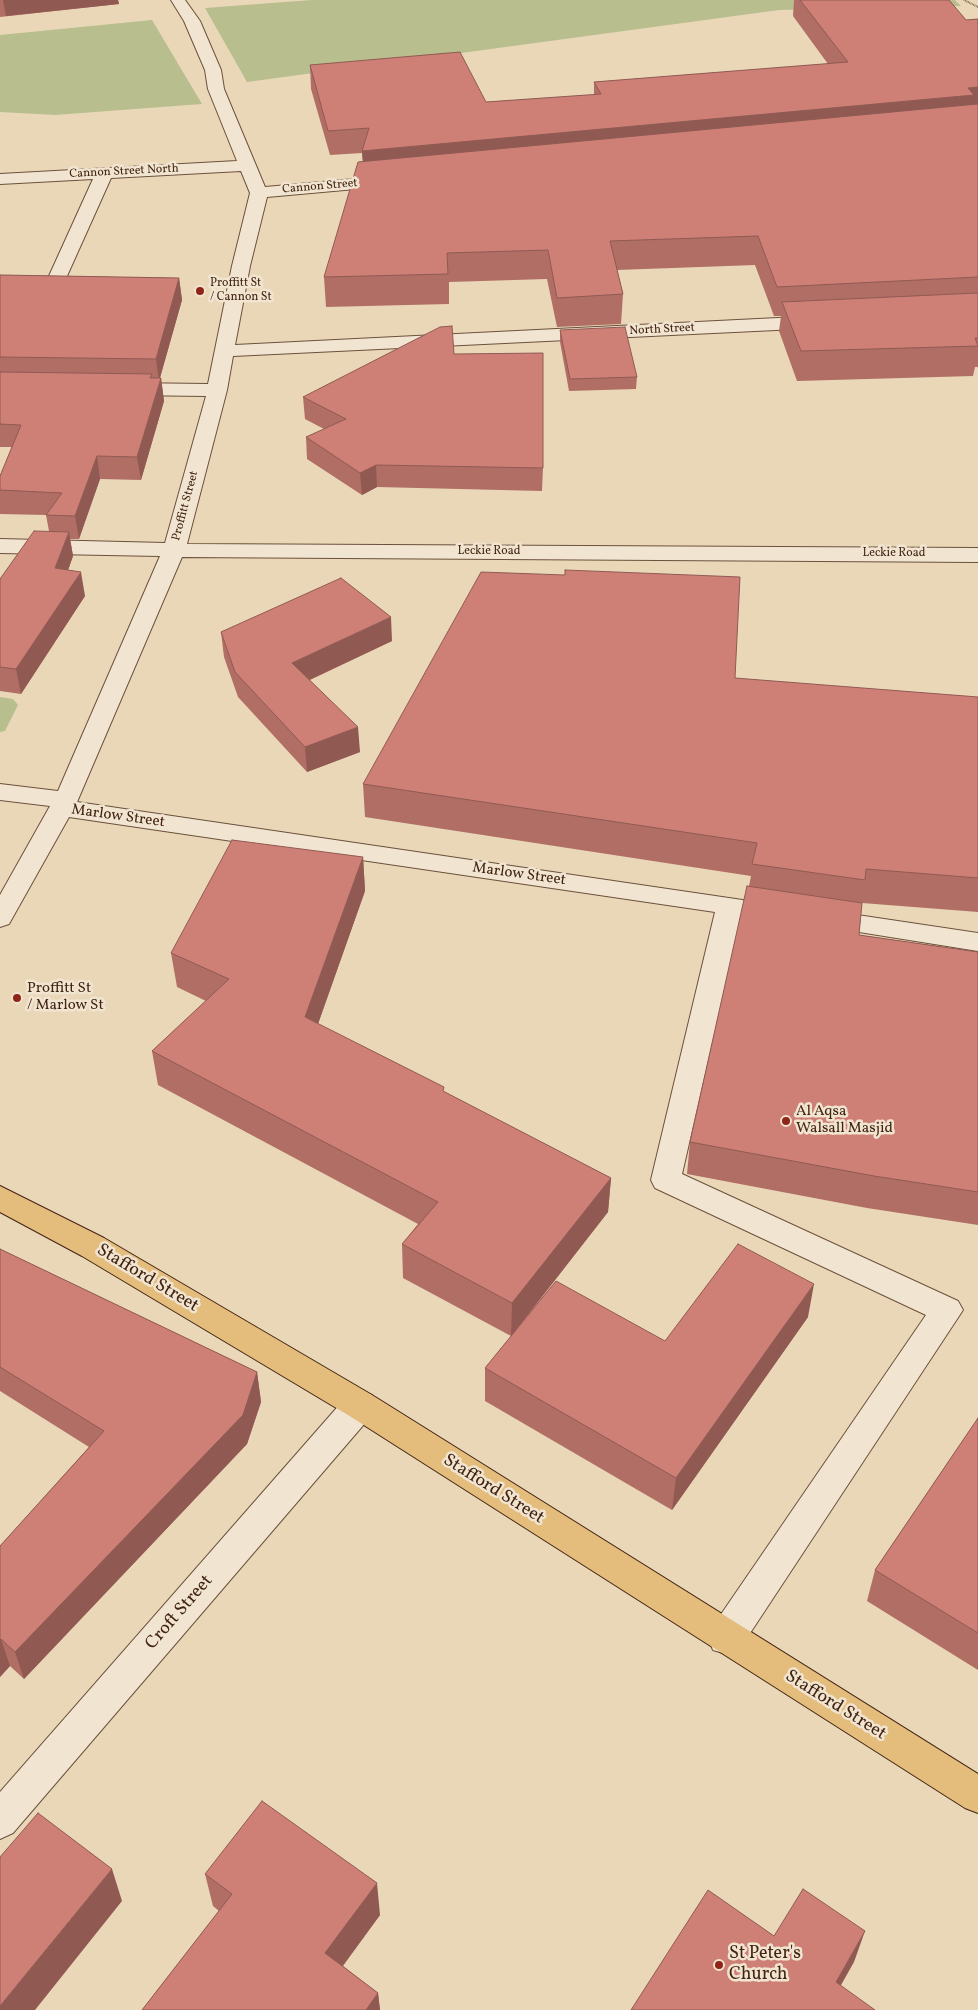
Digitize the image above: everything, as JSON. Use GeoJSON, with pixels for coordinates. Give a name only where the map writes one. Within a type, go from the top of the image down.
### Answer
{"type":"FeatureCollection","features":[{"type":"Feature","properties":{"kind":"main road","name":"Stafford Street"},"geometry":{"type":"LineString","coordinates":[[0,1198],[92,1247],[360,1405],[726,1638],[978,1795]]}},
{"type":"Feature","properties":{"kind":"street"},"geometry":{"type":"LineString","coordinates":[[178,0],[192,21],[213,70],[216,89],[249,165],[258,193]]}},
{"type":"Feature","properties":{"kind":"street","name":"Cannon Street North"},"geometry":{"type":"LineString","coordinates":[[0,179],[249,165]]}},
{"type":"Feature","properties":{"kind":"street"},"geometry":{"type":"LineString","coordinates":[[58,276],[105,172]]}},
{"type":"Feature","properties":{"kind":"street","name":"Cannon Street"},"geometry":{"type":"LineString","coordinates":[[258,193],[406,179]]}},
{"type":"Feature","properties":{"kind":"street","name":"Proffitt Street"},"geometry":{"type":"LineString","coordinates":[[0,918],[63,804],[174,550],[217,390],[240,266],[258,193]]}},
{"type":"Feature","properties":{"kind":"street","name":"North Street"},"geometry":{"type":"LineString","coordinates":[[225,351],[839,321]]}},
{"type":"Feature","properties":{"kind":"street"},"geometry":{"type":"LineString","coordinates":[[108,388],[217,390]]}},
{"type":"Feature","properties":{"kind":"street","name":"Leckie Road"},"geometry":{"type":"LineString","coordinates":[[0,546],[174,550],[978,555]]}},
{"type":"Feature","properties":{"kind":"street","name":"Marlow Street"},"geometry":{"type":"LineString","coordinates":[[0,792],[63,804],[768,911]]}},
{"type":"Feature","properties":{"kind":"street"},"geometry":{"type":"LineString","coordinates":[[726,1638],[947,1310],[666,1180],[730,906]]}},
{"type":"Feature","properties":{"kind":"street"},"geometry":{"type":"LineString","coordinates":[[796,915],[978,942]]}},
{"type":"Feature","properties":{"kind":"street","name":"Croft Street"},"geometry":{"type":"LineString","coordinates":[[0,1820],[360,1405]]}},
{"type":"Feature","properties":{"kind":"path"},"geometry":{"type":"LineString","coordinates":[[964,0],[978,7]]}},
{"type":"Feature","properties":{"kind":"green space"},"geometry":{"type":"Polygon","coordinates":[[[312,0],[955,0],[961,6],[779,10],[247,82],[205,8],[312,0]]]}},
{"type":"Feature","properties":{"kind":"green space"},"geometry":{"type":"Polygon","coordinates":[[[152,20],[202,104],[55,115],[0,112],[0,35],[152,20]]]}},
{"type":"Feature","properties":{"kind":"green space"},"geometry":{"type":"Polygon","coordinates":[[[0,697],[13,699],[18,705],[5,731],[0,732],[0,697]]]}},
{"type":"Feature","properties":{"kind":"building"},"geometry":{"type":"Polygon","coordinates":[[[800,0],[949,0],[966,20],[978,19],[978,87],[968,88],[974,95],[362,151],[369,128],[328,131],[310,65],[460,52],[486,102],[601,94],[594,82],[848,62],[800,0]]]}},
{"type":"Feature","properties":{"kind":"building"},"geometry":{"type":"Polygon","coordinates":[[[978,104],[978,277],[777,287],[758,236],[610,241],[623,294],[557,298],[548,250],[447,253],[448,274],[324,277],[358,162],[978,104]]]}},
{"type":"Feature","properties":{"kind":"building"},"geometry":{"type":"Polygon","coordinates":[[[0,275],[179,278],[156,359],[0,357],[0,275]]]}},
{"type":"Feature","properties":{"kind":"building"},"geometry":{"type":"Polygon","coordinates":[[[978,293],[978,338],[975,338],[978,346],[801,351],[782,302],[978,293]]]}},
{"type":"Feature","properties":{"kind":"building"},"geometry":{"type":"Polygon","coordinates":[[[452,326],[454,354],[543,353],[543,468],[376,465],[360,473],[306,437],[346,419],[303,397],[440,327],[452,326]]]}},
{"type":"Feature","properties":{"kind":"building"},"geometry":{"type":"Polygon","coordinates":[[[625,327],[637,377],[570,379],[560,330],[625,327]]]}},
{"type":"Feature","properties":{"kind":"building"},"geometry":{"type":"Polygon","coordinates":[[[0,372],[152,374],[150,378],[161,378],[137,457],[97,456],[75,516],[46,515],[62,493],[0,490],[0,476],[21,425],[0,424],[0,372]]]}},
{"type":"Feature","properties":{"kind":"building"},"geometry":{"type":"Polygon","coordinates":[[[34,531],[69,532],[55,568],[81,572],[16,669],[0,667],[0,579],[34,531]]]}},
{"type":"Feature","properties":{"kind":"building"},"geometry":{"type":"Polygon","coordinates":[[[565,570],[740,577],[735,678],[978,697],[978,878],[866,869],[865,880],[752,864],[757,843],[363,784],[481,572],[565,575],[565,570]]]}},
{"type":"Feature","properties":{"kind":"building"},"geometry":{"type":"Polygon","coordinates":[[[341,578],[391,617],[292,663],[358,727],[305,747],[235,672],[221,632],[341,578]]]}},
{"type":"Feature","properties":{"kind":"building"},"geometry":{"type":"Polygon","coordinates":[[[232,840],[363,857],[305,1017],[444,1087],[443,1091],[611,1178],[512,1303],[402,1244],[438,1202],[152,1051],[229,979],[171,953],[232,840]]]}},
{"type":"Feature","properties":{"kind":"building"},"geometry":{"type":"Polygon","coordinates":[[[747,886],[862,903],[859,935],[978,952],[978,1192],[874,1176],[690,1142],[747,886]]]}},
{"type":"Feature","properties":{"kind":"building"},"geometry":{"type":"Polygon","coordinates":[[[738,1244],[814,1284],[676,1478],[485,1368],[556,1281],[665,1341],[738,1244]]]}},
{"type":"Feature","properties":{"kind":"building"},"geometry":{"type":"Polygon","coordinates":[[[0,1249],[257,1372],[243,1415],[15,1652],[0,1640],[0,1546],[104,1431],[0,1367],[0,1249]]]}},
{"type":"Feature","properties":{"kind":"building"},"geometry":{"type":"Polygon","coordinates":[[[978,1418],[978,1633],[875,1570],[978,1418]]]}},
{"type":"Feature","properties":{"kind":"building"},"geometry":{"type":"Polygon","coordinates":[[[262,1801],[377,1883],[325,1953],[378,1993],[366,2010],[142,2010],[232,1894],[205,1874],[262,1801]]]}},
{"type":"Feature","properties":{"kind":"building"},"geometry":{"type":"Polygon","coordinates":[[[38,1813],[112,1869],[0,2006],[0,1857],[38,1813]]]}},
{"type":"Feature","properties":{"kind":"building","name":"St Peter's Church"},"geometry":{"type":"Polygon","coordinates":[[[803,1889],[865,1931],[836,1982],[875,2010],[631,2010],[708,1890],[774,1936],[803,1889]]]}},
{"type":"Feature","properties":{"kind":"place","name":"Proffitt St / Cannon St"},"geometry":{"type":"Point","coordinates":[200,291]}},
{"type":"Feature","properties":{"kind":"place","name":"Proffitt St / Marlow St"},"geometry":{"type":"Point","coordinates":[17,998]}},
{"type":"Feature","properties":{"kind":"place","name":"Al Aqsa Walsall Masjid"},"geometry":{"type":"Point","coordinates":[786,1121]}},
{"type":"Feature","properties":{"kind":"place","name":"St Peter's Church"},"geometry":{"type":"Point","coordinates":[719,1965]}}]}
